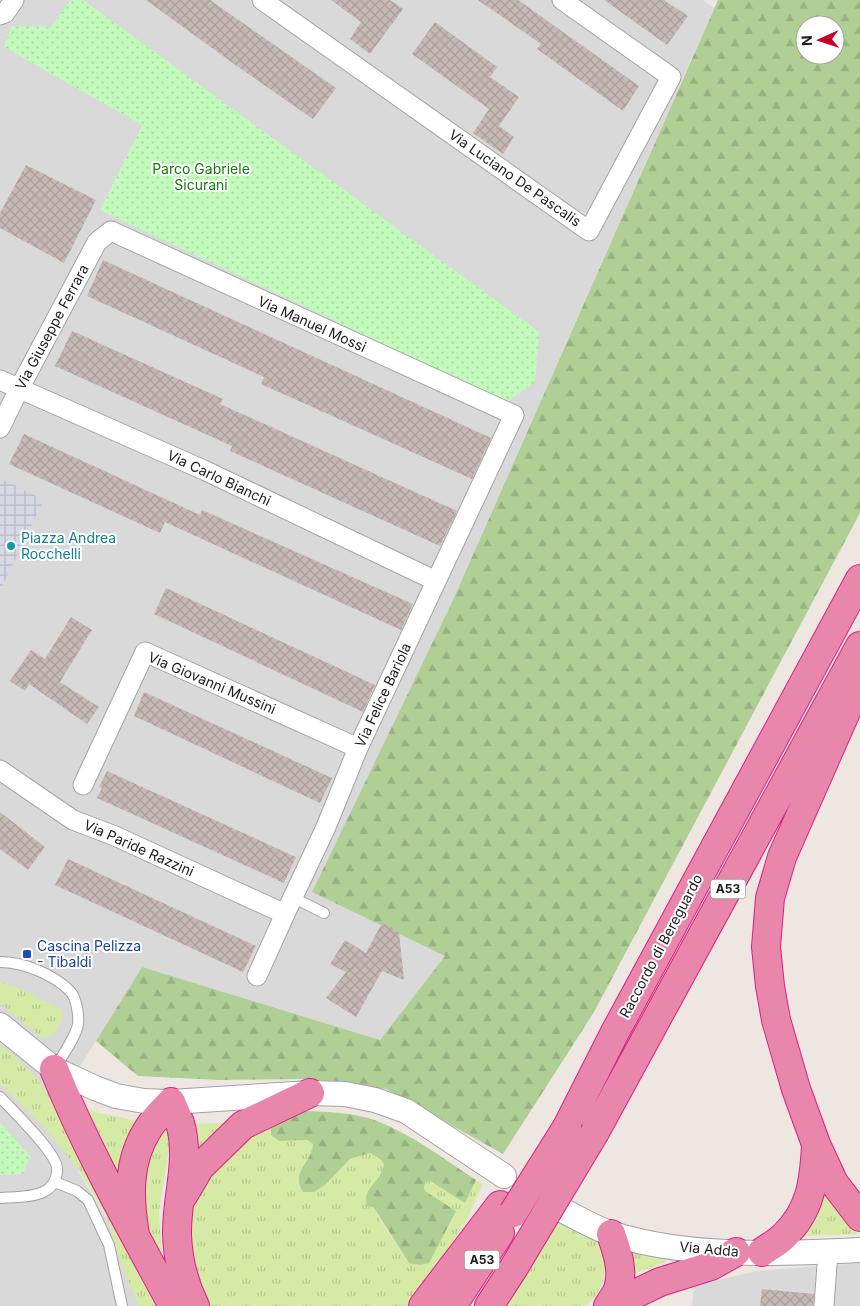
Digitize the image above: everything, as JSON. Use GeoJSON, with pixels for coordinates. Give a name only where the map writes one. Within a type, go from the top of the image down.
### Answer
{"type":"FeatureCollection","features":[{"type":"Feature","properties":{"kind":"highway","name":"Raccordo di Bereguardo"},"geometry":{"type":"LineString","coordinates":[[452,1306],[507,1209],[561,1124],[614,1034],[860,578]]}},
{"type":"Feature","properties":{"kind":"highway","name":"A53"},"geometry":{"type":"LineString","coordinates":[[489,1306],[595,1132],[860,646]]}},
{"type":"Feature","properties":{"kind":"highway"},"geometry":{"type":"LineString","coordinates":[[860,680],[782,857],[770,898],[766,947],[776,1020],[796,1089],[816,1144],[834,1183],[860,1217]]}},
{"type":"Feature","properties":{"kind":"highway"},"geometry":{"type":"LineString","coordinates":[[54,1069],[72,1111],[134,1235],[173,1306]]}},
{"type":"Feature","properties":{"kind":"highway"},"geometry":{"type":"LineString","coordinates":[[180,1202],[200,1167],[243,1125],[310,1093]]}},
{"type":"Feature","properties":{"kind":"highway"},"geometry":{"type":"LineString","coordinates":[[134,1235],[130,1208],[130,1180],[135,1155],[148,1129],[171,1102],[180,1124],[183,1144],[184,1167],[177,1234],[180,1266],[195,1306]]}},
{"type":"Feature","properties":{"kind":"highway"},"geometry":{"type":"LineString","coordinates":[[609,1306],[660,1282],[749,1252],[784,1236],[805,1210],[814,1179],[816,1144]]}},
{"type":"Feature","properties":{"kind":"highway"},"geometry":{"type":"LineString","coordinates":[[423,1306],[507,1209]]}},
{"type":"Feature","properties":{"kind":"highway"},"geometry":{"type":"LineString","coordinates":[[609,1306],[618,1288],[620,1269],[611,1234]]}},
{"type":"Feature","properties":{"kind":"street"},"geometry":{"type":"LineString","coordinates":[[0,15],[5,13],[14,0]]}},
{"type":"Feature","properties":{"kind":"street","name":"Via Luciano De Pascalis"},"geometry":{"type":"LineString","coordinates":[[262,0],[589,230],[671,77],[562,0]]}},
{"type":"Feature","properties":{"kind":"street","name":"Via Giuseppe Ferrara"},"geometry":{"type":"LineString","coordinates":[[0,428],[97,242],[111,231]]}},
{"type":"Feature","properties":{"kind":"street","name":"Via Manuel Mossi"},"geometry":{"type":"LineString","coordinates":[[111,231],[514,415]]}},
{"type":"Feature","properties":{"kind":"street","name":"Via Carlo Bianchi"},"geometry":{"type":"LineString","coordinates":[[0,380],[206,471],[436,581]]}},
{"type":"Feature","properties":{"kind":"street","name":"Via Felice Bariola"},"geometry":{"type":"LineString","coordinates":[[257,976],[326,827],[358,748],[514,415]]}},
{"type":"Feature","properties":{"kind":"street","name":"Via Giovanni Mussini"},"geometry":{"type":"LineString","coordinates":[[83,785],[145,652],[358,748]]}},
{"type":"Feature","properties":{"kind":"street","name":"Via Paride Razzini"},"geometry":{"type":"LineString","coordinates":[[0,770],[73,820],[289,905]]}},
{"type":"Feature","properties":{"kind":"street"},"geometry":{"type":"LineString","coordinates":[[0,1025],[54,1069],[116,1096],[171,1102],[310,1093],[345,1094],[375,1100],[406,1111],[504,1176]]}},
{"type":"Feature","properties":{"kind":"street","name":"Via Adda"},"geometry":{"type":"LineString","coordinates":[[564,1211],[611,1234],[645,1242],[692,1249],[749,1252],[860,1250]]}},
{"type":"Feature","properties":{"kind":"street"},"geometry":{"type":"LineString","coordinates":[[824,1306],[828,1251]]}},
{"type":"Feature","properties":{"kind":"lane"},"geometry":{"type":"LineString","coordinates":[[289,905],[324,913]]}},
{"type":"Feature","properties":{"kind":"lane"},"geometry":{"type":"LineString","coordinates":[[0,962],[11,962],[33,969],[54,978],[71,992],[77,1009],[78,1024],[65,1052],[54,1069]]}},
{"type":"Feature","properties":{"kind":"lane"},"geometry":{"type":"LineString","coordinates":[[0,1097],[50,1152],[58,1168],[55,1182],[46,1191],[33,1195],[0,1198]]}},
{"type":"Feature","properties":{"kind":"lane"},"geometry":{"type":"LineString","coordinates":[[55,1182],[77,1191],[88,1200],[109,1245],[122,1306]]}},
{"type":"Feature","properties":{"kind":"shaded area"},"geometry":{"type":"Polygon","coordinates":[[[0,0],[703,0],[714,8],[453,600],[312,892],[446,955],[380,1040],[142,967],[47,1119],[153,1297],[156,1306],[0,1306],[0,0]]]}},
{"type":"Feature","properties":{"kind":"shaded area","name":"Piazza Andrea Rocchelli"},"geometry":{"type":"Polygon","coordinates":[[[0,478],[44,500],[0,591],[0,478]]]}},
{"type":"Feature","properties":{"kind":"shaded area"},"geometry":{"type":"Polygon","coordinates":[[[860,1263],[860,1306],[692,1306],[694,1286],[756,1271],[860,1263]]]}},
{"type":"Feature","properties":{"kind":"green space","name":"Parco Gabriele Sicurani"},"geometry":{"type":"Polygon","coordinates":[[[71,0],[83,0],[539,332],[535,382],[507,402],[100,210],[142,125],[4,47],[12,26],[51,27],[71,0]]]}},
{"type":"Feature","properties":{"kind":"green space"},"geometry":{"type":"Polygon","coordinates":[[[718,0],[860,0],[860,513],[594,1012],[503,1154],[386,1089],[312,1079],[219,1080],[138,1076],[96,1041],[142,967],[380,1040],[445,956],[312,892],[453,600],[718,0]]]}},
{"type":"Feature","properties":{"kind":"green space"},"geometry":{"type":"Polygon","coordinates":[[[0,982],[20,989],[62,1010],[63,1018],[55,1032],[49,1037],[41,1037],[0,1004],[0,982]]]}},
{"type":"Feature","properties":{"kind":"green space"},"geometry":{"type":"Polygon","coordinates":[[[0,1045],[32,1073],[58,1107],[157,1306],[139,1306],[123,1269],[106,1215],[78,1169],[47,1130],[0,1084],[0,1045]]]}},
{"type":"Feature","properties":{"kind":"green space"},"geometry":{"type":"Polygon","coordinates":[[[80,1105],[96,1112],[138,1121],[124,1147],[117,1176],[80,1105]]]}},
{"type":"Feature","properties":{"kind":"green space"},"geometry":{"type":"Polygon","coordinates":[[[309,1111],[335,1112],[377,1121],[416,1140],[476,1180],[465,1203],[430,1181],[425,1183],[425,1191],[456,1211],[429,1263],[420,1265],[409,1263],[374,1208],[367,1206],[366,1199],[369,1189],[379,1177],[384,1164],[370,1153],[350,1159],[326,1184],[314,1192],[303,1192],[300,1185],[300,1173],[309,1157],[313,1144],[307,1140],[279,1141],[271,1135],[271,1127],[279,1116],[309,1111]]]}},
{"type":"Feature","properties":{"kind":"green space"},"geometry":{"type":"Polygon","coordinates":[[[279,1116],[279,1141],[308,1140],[313,1144],[312,1151],[299,1173],[326,1184],[350,1159],[370,1153],[380,1159],[384,1164],[382,1172],[368,1193],[367,1206],[374,1208],[409,1263],[425,1183],[430,1181],[465,1203],[476,1180],[483,1184],[467,1219],[412,1306],[206,1306],[183,1234],[199,1184],[212,1162],[279,1116]]]}},
{"type":"Feature","properties":{"kind":"green space"},"geometry":{"type":"Polygon","coordinates":[[[0,1123],[30,1156],[23,1174],[0,1175],[0,1123]]]}},
{"type":"Feature","properties":{"kind":"green space"},"geometry":{"type":"Polygon","coordinates":[[[227,1123],[198,1155],[191,1124],[227,1123]]]}},
{"type":"Feature","properties":{"kind":"green space"},"geometry":{"type":"Polygon","coordinates":[[[165,1126],[168,1128],[170,1142],[159,1211],[162,1263],[144,1239],[142,1162],[165,1126]]]}},
{"type":"Feature","properties":{"kind":"green space"},"geometry":{"type":"Polygon","coordinates":[[[823,1193],[843,1216],[858,1228],[857,1234],[804,1236],[801,1234],[823,1193]]]}},
{"type":"Feature","properties":{"kind":"green space"},"geometry":{"type":"Polygon","coordinates":[[[553,1220],[604,1245],[604,1278],[598,1293],[586,1306],[503,1306],[553,1220]]]}},
{"type":"Feature","properties":{"kind":"green space"},"geometry":{"type":"Polygon","coordinates":[[[629,1252],[665,1259],[666,1262],[639,1272],[630,1278],[629,1252]]]}},
{"type":"Feature","properties":{"kind":"building"},"geometry":{"type":"Polygon","coordinates":[[[146,0],[210,0],[336,88],[313,119],[146,0]]]}},
{"type":"Feature","properties":{"kind":"building"},"geometry":{"type":"Polygon","coordinates":[[[331,0],[390,0],[403,9],[370,54],[350,39],[361,22],[331,0]]]}},
{"type":"Feature","properties":{"kind":"building"},"geometry":{"type":"Polygon","coordinates":[[[478,0],[518,0],[639,86],[623,111],[537,49],[541,44],[478,0]]]}},
{"type":"Feature","properties":{"kind":"building"},"geometry":{"type":"Polygon","coordinates":[[[604,0],[664,0],[688,16],[667,45],[604,0]]]}},
{"type":"Feature","properties":{"kind":"building"},"geometry":{"type":"Polygon","coordinates":[[[435,22],[497,67],[490,77],[519,97],[499,126],[514,137],[503,154],[473,133],[489,109],[412,54],[435,22]]]}},
{"type":"Feature","properties":{"kind":"building"},"geometry":{"type":"Polygon","coordinates":[[[26,165],[96,200],[64,263],[0,228],[0,213],[26,165]]]}},
{"type":"Feature","properties":{"kind":"building"},"geometry":{"type":"Polygon","coordinates":[[[103,260],[491,438],[472,479],[261,384],[264,377],[87,296],[103,260]]]}},
{"type":"Feature","properties":{"kind":"building"},"geometry":{"type":"Polygon","coordinates":[[[72,331],[223,399],[220,404],[457,511],[440,546],[230,451],[232,446],[55,366],[72,331]]]}},
{"type":"Feature","properties":{"kind":"building"},"geometry":{"type":"Polygon","coordinates":[[[24,434],[200,515],[202,510],[413,604],[401,630],[165,522],[160,533],[9,464],[24,434]]]}},
{"type":"Feature","properties":{"kind":"building"},"geometry":{"type":"Polygon","coordinates":[[[166,588],[375,685],[363,712],[154,614],[166,588]]]}},
{"type":"Feature","properties":{"kind":"building"},"geometry":{"type":"Polygon","coordinates":[[[71,617],[92,630],[60,682],[99,707],[87,724],[29,684],[25,691],[10,681],[31,650],[45,659],[71,617]]]}},
{"type":"Feature","properties":{"kind":"building"},"geometry":{"type":"Polygon","coordinates":[[[144,692],[332,778],[320,803],[134,716],[144,692]]]}},
{"type":"Feature","properties":{"kind":"building"},"geometry":{"type":"Polygon","coordinates":[[[107,771],[296,857],[284,883],[97,798],[102,788],[99,787],[107,771]]]}},
{"type":"Feature","properties":{"kind":"building"},"geometry":{"type":"Polygon","coordinates":[[[0,812],[45,847],[28,870],[0,849],[0,812]]]}},
{"type":"Feature","properties":{"kind":"building"},"geometry":{"type":"Polygon","coordinates":[[[68,859],[256,946],[243,972],[55,885],[68,859]]]}},
{"type":"Feature","properties":{"kind":"building"},"geometry":{"type":"Polygon","coordinates":[[[382,923],[399,933],[404,980],[382,971],[356,1017],[326,998],[346,972],[330,964],[345,940],[366,953],[382,923]]]}},
{"type":"Feature","properties":{"kind":"building"},"geometry":{"type":"Polygon","coordinates":[[[762,1289],[814,1294],[813,1306],[760,1306],[762,1289]]]}},
{"type":"Feature","properties":{"kind":"place","name":"Piazza Andrea Rocchelli"},"geometry":{"type":"Point","coordinates":[11,546]}},
{"type":"Feature","properties":{"kind":"place","name":"Cascina Pelizza - Tibaldi"},"geometry":{"type":"Point","coordinates":[27,954]}}]}
